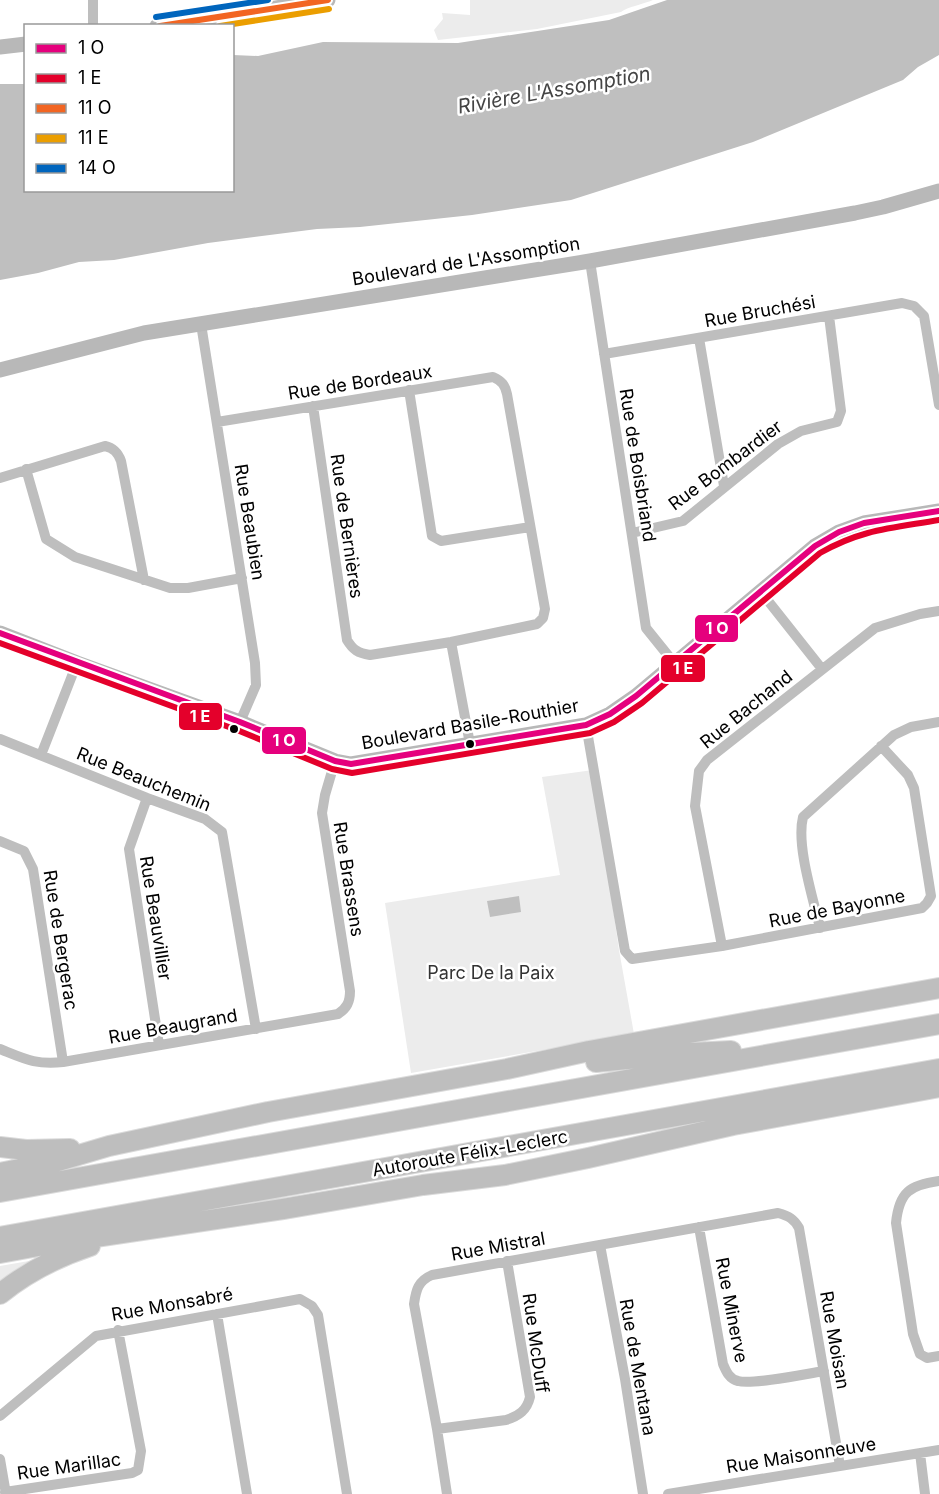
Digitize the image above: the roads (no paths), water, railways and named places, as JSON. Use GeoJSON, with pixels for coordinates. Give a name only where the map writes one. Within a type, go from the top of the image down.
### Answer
{"type":"FeatureCollection","features":[{"type":"Feature","properties":{"kind":"highway"},"geometry":{"type":"LineString","coordinates":[[0,1173],[55,1162],[109,1146],[268,1112],[939,988]]}},
{"type":"Feature","properties":{"kind":"highway"},"geometry":{"type":"LineString","coordinates":[[0,1192],[939,1024]]}},
{"type":"Feature","properties":{"kind":"highway"},"geometry":{"type":"LineString","coordinates":[[507,1069],[691,1053],[803,1048]]}},
{"type":"Feature","properties":{"kind":"highway","name":"Autoroute Félix-Leclerc"},"geometry":{"type":"LineString","coordinates":[[0,1237],[939,1069]]}},
{"type":"Feature","properties":{"kind":"highway"},"geometry":{"type":"LineString","coordinates":[[0,1253],[558,1165],[733,1125],[939,1087]]}},
{"type":"Feature","properties":{"kind":"highway"},"geometry":{"type":"LineString","coordinates":[[423,1185],[610,1142],[756,1102]]}},
{"type":"Feature","properties":{"kind":"highway"},"geometry":{"type":"LineString","coordinates":[[0,1147],[54,1151],[109,1146]]}},
{"type":"Feature","properties":{"kind":"highway"},"geometry":{"type":"LineString","coordinates":[[0,1294],[29,1273],[58,1258],[133,1232]]}},
{"type":"Feature","properties":{"kind":"street"},"geometry":{"type":"LineString","coordinates":[[93,0],[93,24]]}},
{"type":"Feature","properties":{"kind":"street"},"geometry":{"type":"LineString","coordinates":[[166,24],[246,6],[328,0]]}},
{"type":"Feature","properties":{"kind":"street"},"geometry":{"type":"LineString","coordinates":[[0,47],[24,44]]}},
{"type":"Feature","properties":{"kind":"street","name":"Boulevard de L'Assomption"},"geometry":{"type":"LineString","coordinates":[[0,370],[144,333],[590,261],[855,213],[939,191]]}},
{"type":"Feature","properties":{"kind":"street","name":"Rue de Boisbriand"},"geometry":{"type":"LineString","coordinates":[[590,261],[646,628],[675,664]]}},
{"type":"Feature","properties":{"kind":"street","name":"Rue Bruchési"},"geometry":{"type":"LineString","coordinates":[[604,354],[902,303],[914,306],[924,316],[939,405]]}},
{"type":"Feature","properties":{"kind":"street","name":"Rue Bombardier"},"geometry":{"type":"LineString","coordinates":[[632,533],[682,521],[724,486],[795,434],[837,422],[841,411],[829,316]]}},
{"type":"Feature","properties":{"kind":"street","name":"Rue Beaubien"},"geometry":{"type":"LineString","coordinates":[[201,324],[255,663],[256,685],[240,722]]}},
{"type":"Feature","properties":{"kind":"street"},"geometry":{"type":"LineString","coordinates":[[699,338],[724,486]]}},
{"type":"Feature","properties":{"kind":"street","name":"Rue de Bordeaux"},"geometry":{"type":"LineString","coordinates":[[217,422],[493,377],[505,386],[530,527]]}},
{"type":"Feature","properties":{"kind":"street"},"geometry":{"type":"LineString","coordinates":[[409,390],[432,536],[441,541],[530,527],[545,609],[543,618],[537,624],[451,642],[470,744]]}},
{"type":"Feature","properties":{"kind":"street","name":"Rue de Bernières"},"geometry":{"type":"LineString","coordinates":[[313,406],[347,640],[352,649],[360,654],[370,655],[451,642]]}},
{"type":"Feature","properties":{"kind":"street"},"geometry":{"type":"LineString","coordinates":[[0,478],[105,446],[111,448],[118,454],[121,461],[144,580]]}},
{"type":"Feature","properties":{"kind":"street"},"geometry":{"type":"LineString","coordinates":[[26,469],[45,539],[75,557],[170,588],[188,588],[242,578]]}},
{"type":"Feature","properties":{"kind":"street","name":"Boulevard Basile-Routhier"},"geometry":{"type":"LineString","coordinates":[[0,633],[240,722],[335,761],[351,764],[585,725],[610,714],[675,664],[815,546],[839,532],[864,523],[939,511]]}},
{"type":"Feature","properties":{"kind":"street"},"geometry":{"type":"LineString","coordinates":[[761,592],[822,669]]}},
{"type":"Feature","properties":{"kind":"street","name":"Rue Bachand"},"geometry":{"type":"LineString","coordinates":[[722,946],[695,807],[699,771],[707,760],[875,628],[909,617],[939,611]]}},
{"type":"Feature","properties":{"kind":"street"},"geometry":{"type":"LineString","coordinates":[[41,755],[77,663]]}},
{"type":"Feature","properties":{"kind":"street"},"geometry":{"type":"LineString","coordinates":[[820,928],[802,845],[800,828],[803,817],[900,731],[939,722]]}},
{"type":"Feature","properties":{"kind":"street","name":"Rue de Bayonne"},"geometry":{"type":"LineString","coordinates":[[585,725],[624,947],[632,959],[722,946],[922,908],[931,896],[914,788],[908,775],[881,746]]}},
{"type":"Feature","properties":{"kind":"street","name":"Rue Beauchemin"},"geometry":{"type":"LineString","coordinates":[[0,739],[205,819],[222,832],[256,1029]]}},
{"type":"Feature","properties":{"kind":"street","name":"Rue Brassens"},"geometry":{"type":"LineString","coordinates":[[335,761],[322,813],[350,991],[349,1004]]}},
{"type":"Feature","properties":{"kind":"street","name":"Rue Beauvillier"},"geometry":{"type":"LineString","coordinates":[[147,798],[129,849],[159,1045]]}},
{"type":"Feature","properties":{"kind":"street","name":"Rue de Bergerac"},"geometry":{"type":"LineString","coordinates":[[0,841],[24,851],[33,869],[63,1062]]}},
{"type":"Feature","properties":{"kind":"street","name":"Rue Beaugrand"},"geometry":{"type":"LineString","coordinates":[[0,1049],[38,1063],[63,1062],[338,1014],[349,1004]]}},
{"type":"Feature","properties":{"kind":"street"},"geometry":{"type":"LineString","coordinates":[[939,1181],[920,1184],[905,1193],[896,1222],[913,1334],[920,1354],[927,1358],[939,1356]]}},
{"type":"Feature","properties":{"kind":"street","name":"Rue Mistral"},"geometry":{"type":"LineString","coordinates":[[447,1494],[414,1304],[418,1286],[424,1278],[778,1213],[788,1215],[795,1221]]}},
{"type":"Feature","properties":{"kind":"street","name":"Rue Moisan"},"geometry":{"type":"LineString","coordinates":[[795,1221],[799,1228],[840,1466]]}},
{"type":"Feature","properties":{"kind":"street","name":"Rue Minerve"},"geometry":{"type":"LineString","coordinates":[[699,1227],[726,1373],[732,1378],[746,1382],[824,1371]]}},
{"type":"Feature","properties":{"kind":"street","name":"Rue de Mentana"},"geometry":{"type":"LineString","coordinates":[[600,1245],[625,1379],[643,1494]]}},
{"type":"Feature","properties":{"kind":"street","name":"Rue McDuff"},"geometry":{"type":"LineString","coordinates":[[437,1429],[515,1418],[528,1405],[530,1397],[507,1261]]}},
{"type":"Feature","properties":{"kind":"street","name":"Rue Monsabré"},"geometry":{"type":"LineString","coordinates":[[0,1416],[90,1339],[104,1333],[294,1299],[307,1302],[318,1315],[346,1494]]}},
{"type":"Feature","properties":{"kind":"street"},"geometry":{"type":"LineString","coordinates":[[217,1314],[247,1494]]}},
{"type":"Feature","properties":{"kind":"street","name":"Rue Marillac"},"geometry":{"type":"LineString","coordinates":[[6,1493],[132,1473],[138,1470],[141,1451],[118,1330]]}},
{"type":"Feature","properties":{"kind":"street","name":"Rue Maisonneuve"},"geometry":{"type":"LineString","coordinates":[[668,1494],[939,1450]]}},
{"type":"Feature","properties":{"kind":"street"},"geometry":{"type":"LineString","coordinates":[[920,1453],[925,1494]]}},
{"type":"Feature","properties":{"kind":"street"},"geometry":{"type":"LineString","coordinates":[[0,1459],[6,1493]]}},
{"type":"Feature","properties":{"kind":"water","name":"Rivière L'Assomption"},"geometry":{"type":"Polygon","coordinates":[[[667,0],[939,0],[939,55],[918,67],[903,80],[753,142],[571,200],[472,215],[360,227],[317,229],[208,243],[114,260],[79,262],[0,280],[0,84],[24,84],[24,192],[234,192],[234,55],[258,56],[323,42],[458,43],[609,20],[667,0]]]}},
{"type":"Feature","properties":{"kind":"water"},"geometry":{"type":"Polygon","coordinates":[[[519,896],[521,912],[490,917],[487,901],[519,896]]]}},
{"type":"Feature","properties":{"kind":"park label","name":"Parc De la Paix"},"geometry":{"type":"Point","coordinates":[491,972]}}]}
